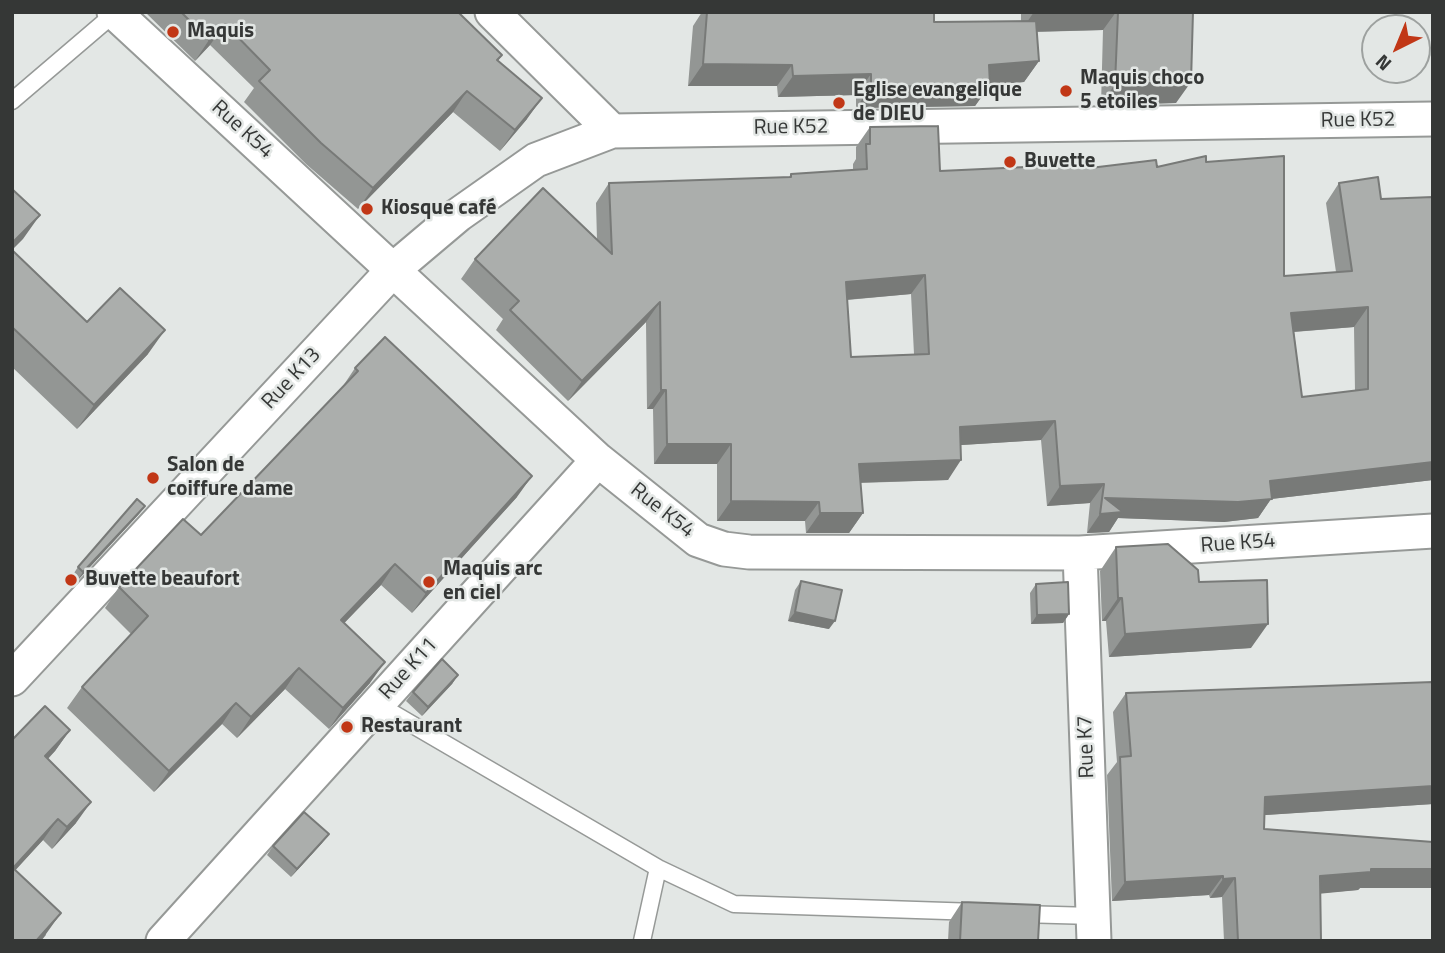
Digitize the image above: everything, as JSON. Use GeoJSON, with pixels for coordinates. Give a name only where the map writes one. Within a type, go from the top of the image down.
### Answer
{"type":"FeatureCollection","features":[{"type":"Feature","properties":{"kind":"street"},"geometry":{"type":"LineString","coordinates":[[492,12],[612,131]]}},
{"type":"Feature","properties":{"kind":"street","name":"Rue K54"},"geometry":{"type":"LineString","coordinates":[[114,13],[598,460],[698,540],[724,549],[1080,554],[1433,531]]}},
{"type":"Feature","properties":{"kind":"street","name":"Rue K52"},"geometry":{"type":"LineString","coordinates":[[612,131],[1433,120]]}},
{"type":"Feature","properties":{"kind":"street","name":"Rue K13"},"geometry":{"type":"LineString","coordinates":[[12,679],[394,269],[458,215],[536,160],[612,131]]}},
{"type":"Feature","properties":{"kind":"street","name":"Rue K11"},"geometry":{"type":"LineString","coordinates":[[163,941],[598,460]]}},
{"type":"Feature","properties":{"kind":"street","name":"Rue K7"},"geometry":{"type":"LineString","coordinates":[[1080,554],[1094,929]]}},
{"type":"Feature","properties":{"kind":"lane"},"geometry":{"type":"LineString","coordinates":[[12,101],[114,13]]}},
{"type":"Feature","properties":{"kind":"lane"},"geometry":{"type":"LineString","coordinates":[[377,705],[658,868],[734,904],[1094,929]]}},
{"type":"Feature","properties":{"kind":"lane"},"geometry":{"type":"LineString","coordinates":[[642,941],[658,868]]}},
{"type":"Feature","properties":{"kind":"building"},"geometry":{"type":"Polygon","coordinates":[[[181,12],[458,12],[502,55],[497,60],[542,98],[515,130],[467,91],[373,188],[321,143],[259,81],[270,70],[225,24],[209,40],[181,12]]]}},
{"type":"Feature","properties":{"kind":"building"},"geometry":{"type":"Polygon","coordinates":[[[707,12],[934,12],[934,22],[1036,21],[1039,61],[989,65],[990,85],[871,87],[871,74],[793,76],[792,65],[703,64],[707,12]]]}},
{"type":"Feature","properties":{"kind":"building"},"geometry":{"type":"Polygon","coordinates":[[[1118,12],[1193,12],[1191,82],[1115,84],[1118,12]]]}},
{"type":"Feature","properties":{"kind":"building"},"geometry":{"type":"Polygon","coordinates":[[[938,126],[940,171],[1090,164],[1090,168],[1156,160],[1157,167],[1206,156],[1206,162],[1284,156],[1284,276],[1352,271],[1339,183],[1378,177],[1381,199],[1433,197],[1433,462],[1270,481],[1272,499],[1238,502],[1105,498],[1123,512],[1100,514],[1104,484],[1060,486],[1055,421],[960,427],[961,460],[859,464],[863,513],[820,513],[819,502],[731,501],[731,444],[667,444],[666,390],[661,390],[660,302],[582,381],[510,310],[519,301],[475,259],[543,188],[612,254],[609,183],[791,177],[791,174],[867,169],[866,144],[870,144],[870,127],[938,126]],[[925,275],[846,282],[851,357],[929,354],[925,275]],[[1368,307],[1291,313],[1302,397],[1368,389],[1368,307]]]}},
{"type":"Feature","properties":{"kind":"building"},"geometry":{"type":"Polygon","coordinates":[[[12,189],[40,215],[12,243],[12,189]]]}},
{"type":"Feature","properties":{"kind":"building"},"geometry":{"type":"Polygon","coordinates":[[[12,250],[87,322],[120,288],[165,330],[94,405],[12,327],[12,250]]]}},
{"type":"Feature","properties":{"kind":"building"},"geometry":{"type":"Polygon","coordinates":[[[385,337],[532,476],[426,593],[395,564],[341,620],[385,662],[343,708],[299,668],[251,717],[236,703],[169,771],[82,687],[148,616],[119,587],[183,519],[201,535],[358,371],[355,368],[385,337]]]}},
{"type":"Feature","properties":{"kind":"building"},"geometry":{"type":"Polygon","coordinates":[[[137,499],[145,506],[83,572],[78,567],[137,499]]]}},
{"type":"Feature","properties":{"kind":"building"},"geometry":{"type":"Polygon","coordinates":[[[1168,544],[1198,570],[1199,582],[1267,580],[1268,624],[1125,634],[1122,598],[1118,598],[1116,547],[1168,544]]]}},
{"type":"Feature","properties":{"kind":"building"},"geometry":{"type":"Polygon","coordinates":[[[801,581],[842,590],[835,621],[795,612],[801,581]]]}},
{"type":"Feature","properties":{"kind":"building"},"geometry":{"type":"Polygon","coordinates":[[[1068,582],[1069,614],[1037,615],[1036,584],[1068,582]]]}},
{"type":"Feature","properties":{"kind":"building"},"geometry":{"type":"Polygon","coordinates":[[[442,659],[458,675],[428,707],[413,692],[442,659]]]}},
{"type":"Feature","properties":{"kind":"building"},"geometry":{"type":"Polygon","coordinates":[[[1433,682],[1433,786],[1265,797],[1264,829],[1433,842],[1433,869],[1371,869],[1371,872],[1320,876],[1321,941],[1238,941],[1235,878],[1223,879],[1223,876],[1125,882],[1120,757],[1131,756],[1126,693],[1433,682]]]}},
{"type":"Feature","properties":{"kind":"building"},"geometry":{"type":"Polygon","coordinates":[[[45,706],[70,730],[45,756],[91,802],[67,827],[58,819],[13,868],[61,913],[36,941],[12,941],[12,740],[45,706]]]}},
{"type":"Feature","properties":{"kind":"building"},"geometry":{"type":"Polygon","coordinates":[[[304,812],[329,834],[297,869],[273,846],[304,812]]]}},
{"type":"Feature","properties":{"kind":"building"},"geometry":{"type":"Polygon","coordinates":[[[962,902],[1040,905],[1038,941],[960,941],[962,902]]]}},
{"type":"Feature","properties":{"kind":"place","name":"Maquis"},"geometry":{"type":"Point","coordinates":[173,32]}},
{"type":"Feature","properties":{"kind":"place","name":"Maquis choco 5 etoiles"},"geometry":{"type":"Point","coordinates":[1066,91]}},
{"type":"Feature","properties":{"kind":"place","name":"Eglise evangelique de DIEU"},"geometry":{"type":"Point","coordinates":[839,103]}},
{"type":"Feature","properties":{"kind":"place","name":"Buvette"},"geometry":{"type":"Point","coordinates":[1010,162]}},
{"type":"Feature","properties":{"kind":"place","name":"Kiosque café"},"geometry":{"type":"Point","coordinates":[367,209]}},
{"type":"Feature","properties":{"kind":"place","name":"Salon de coiffure dame"},"geometry":{"type":"Point","coordinates":[153,478]}},
{"type":"Feature","properties":{"kind":"place","name":"Buvette beaufort"},"geometry":{"type":"Point","coordinates":[71,580]}},
{"type":"Feature","properties":{"kind":"place","name":"Maquis arc en ciel"},"geometry":{"type":"Point","coordinates":[429,582]}},
{"type":"Feature","properties":{"kind":"place","name":"Restaurant"},"geometry":{"type":"Point","coordinates":[347,727]}}]}
